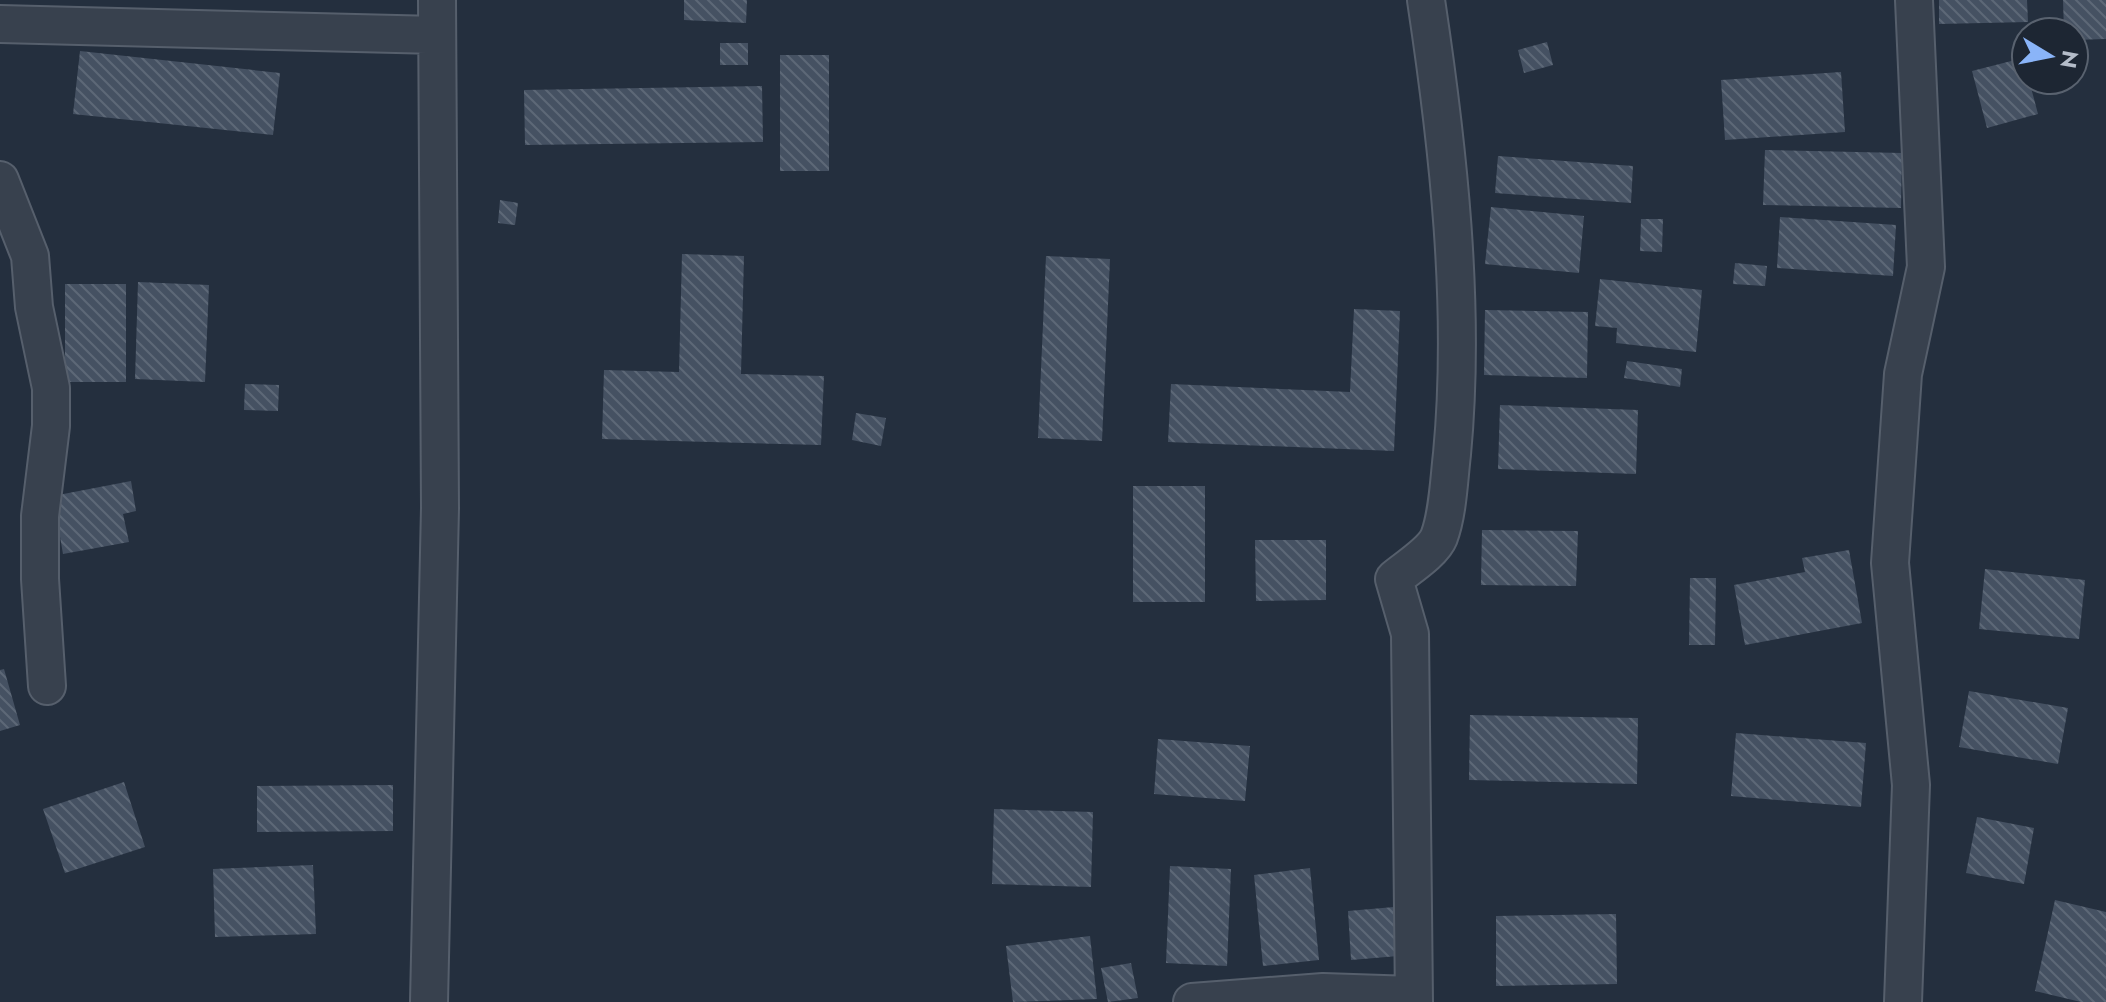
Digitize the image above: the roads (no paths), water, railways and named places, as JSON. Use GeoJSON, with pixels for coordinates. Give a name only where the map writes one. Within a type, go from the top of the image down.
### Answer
{"type":"FeatureCollection","features":[{"type":"Feature","properties":{"kind":"street"},"geometry":{"type":"LineString","coordinates":[[1192,1002],[1323,992],[1414,999],[1410,634],[1394,579],[1438,540],[1449,482],[1456,407],[1455,330],[1442,105],[1426,0]]}},
{"type":"Feature","properties":{"kind":"street"},"geometry":{"type":"LineString","coordinates":[[1903,1002],[1911,785],[1890,563],[1903,374],[1926,267],[1914,0]]}},
{"type":"Feature","properties":{"kind":"street"},"geometry":{"type":"LineString","coordinates":[[0,24],[437,18],[440,508],[429,1002]]}},
{"type":"Feature","properties":{"kind":"street"},"geometry":{"type":"LineString","coordinates":[[0,180],[30,256],[34,307],[51,388],[51,426],[40,516],[40,579],[47,686]]}}]}
